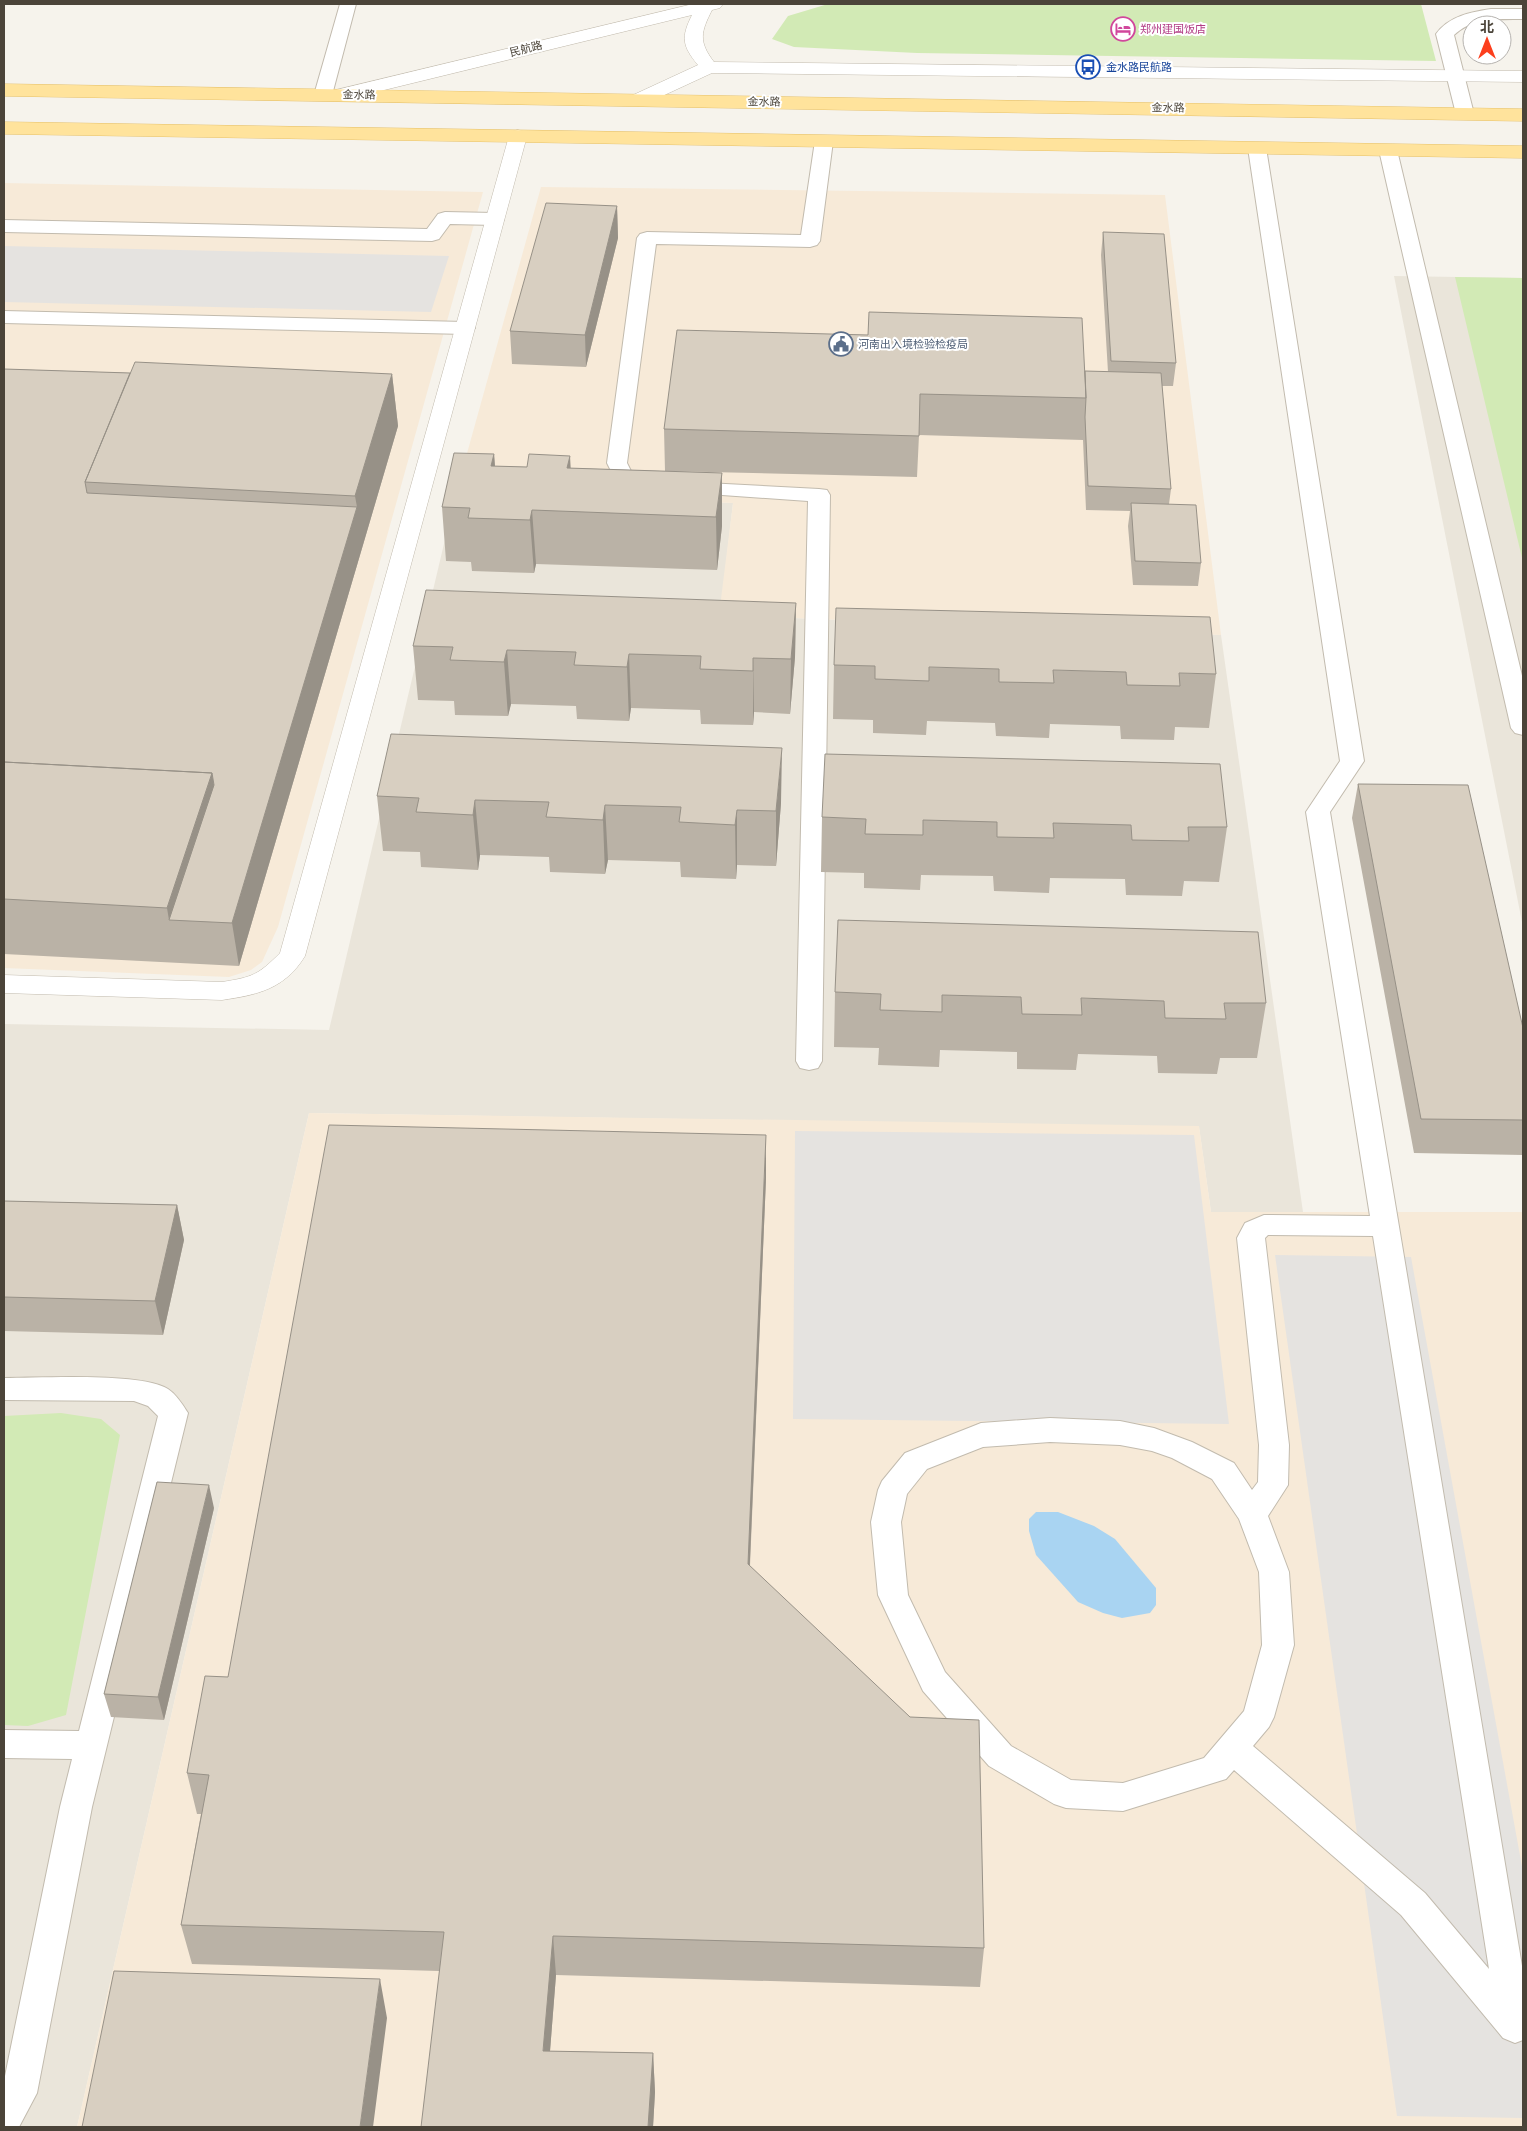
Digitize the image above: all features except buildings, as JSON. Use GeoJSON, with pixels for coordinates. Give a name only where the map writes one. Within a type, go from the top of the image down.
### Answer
{"type":"FeatureCollection","features":[{"type":"Feature","properties":{"kind":"main road","name":"金水路"},"geometry":{"type":"LineString","coordinates":[[4,90],[1523,115]]}},
{"type":"Feature","properties":{"kind":"main road"},"geometry":{"type":"LineString","coordinates":[[4,128],[1523,152]]}},
{"type":"Feature","properties":{"kind":"street","name":"民航路"},"geometry":{"type":"LineString","coordinates":[[331,95],[710,5]]}},
{"type":"Feature","properties":{"kind":"street"},"geometry":{"type":"LineString","coordinates":[[710,5],[691,33],[695,51],[710,67]]}},
{"type":"Feature","properties":{"kind":"street"},"geometry":{"type":"LineString","coordinates":[[638,100],[710,67],[1523,77]]}},
{"type":"Feature","properties":{"kind":"street"},"geometry":{"type":"LineString","coordinates":[[4,984],[222,991],[248,987],[272,977],[292,956],[518,136]]}},
{"type":"Feature","properties":{"kind":"lane"},"geometry":{"type":"LineString","coordinates":[[331,95],[348,4]]}},
{"type":"Feature","properties":{"kind":"lane"},"geometry":{"type":"LineString","coordinates":[[1465,114],[1445,34],[1454,24],[1495,14],[1523,14]]}},
{"type":"Feature","properties":{"kind":"lane"},"geometry":{"type":"LineString","coordinates":[[808,1060],[819,495],[665,487],[623,478],[617,463],[647,238],[810,241],[824,141]]}},
{"type":"Feature","properties":{"kind":"lane"},"geometry":{"type":"LineString","coordinates":[[1232,1748],[1413,1904],[1515,2028],[1318,812],[1352,762],[1257,148]]}},
{"type":"Feature","properties":{"kind":"lane"},"geometry":{"type":"LineString","coordinates":[[1388,150],[1523,728]]}},
{"type":"Feature","properties":{"kind":"lane"},"geometry":{"type":"LineString","coordinates":[[4,226],[432,235],[445,218],[495,219]]}},
{"type":"Feature","properties":{"kind":"lane"},"geometry":{"type":"LineString","coordinates":[[4,317],[465,328]]}},
{"type":"Feature","properties":{"kind":"lane"},"geometry":{"type":"LineString","coordinates":[[1252,1514],[1272,1485],[1274,1445],[1251,1238],[1255,1230],[1264,1225],[1386,1226]]}},
{"type":"Feature","properties":{"kind":"lane"},"geometry":{"type":"LineString","coordinates":[[4,1389],[134,1390],[158,1397],[172,1413],[74,1817],[19,2093],[4,2119]]}},
{"type":"Feature","properties":{"kind":"lane"},"geometry":{"type":"LineString","coordinates":[[1050,1430],[1120,1433],[1154,1440],[1182,1450],[1223,1471],[1252,1514],[1274,1572],[1278,1644],[1258,1717],[1216,1769],[1123,1798],[1066,1794],[1000,1756],[934,1681],[893,1595],[886,1522],[893,1490],[916,1461],[981,1435],[1050,1430]]}},
{"type":"Feature","properties":{"kind":"lane"},"geometry":{"type":"LineString","coordinates":[[4,1744],[91,1745]]}},
{"type":"Feature","properties":{"kind":"shaded area"},"geometry":{"type":"Polygon","coordinates":[[[4,183],[483,192],[278,927],[262,962],[251,970],[229,977],[4,968],[4,183]]]}},
{"type":"Feature","properties":{"kind":"shaded area","name":"河南出入境检验检疫局"},"geometry":{"type":"Polygon","coordinates":[[[541,187],[1165,195],[1221,635],[719,615],[733,503],[456,493],[541,187]]]}},
{"type":"Feature","properties":{"kind":"shaded area"},"geometry":{"type":"Polygon","coordinates":[[[4,246],[449,256],[431,312],[4,302],[4,246]]]}},
{"type":"Feature","properties":{"kind":"shaded area"},"geometry":{"type":"Polygon","coordinates":[[[1394,276],[1523,278],[1523,927],[1394,276]]]}},
{"type":"Feature","properties":{"kind":"shaded area"},"geometry":{"type":"Polygon","coordinates":[[[456,493],[733,503],[720,615],[1221,635],[1303,1212],[1211,1212],[1199,1127],[309,1113],[77,2127],[4,2127],[4,1024],[329,1030],[456,493]]]}},
{"type":"Feature","properties":{"kind":"shaded area"},"geometry":{"type":"Polygon","coordinates":[[[309,1113],[1199,1126],[1211,1212],[1523,1212],[1523,2127],[77,2127],[309,1113]]]}},
{"type":"Feature","properties":{"kind":"shaded area"},"geometry":{"type":"Polygon","coordinates":[[[795,1131],[1194,1135],[1229,1424],[793,1419],[795,1131]]]}},
{"type":"Feature","properties":{"kind":"shaded area"},"geometry":{"type":"Polygon","coordinates":[[[1275,1255],[1411,1257],[1523,1872],[1523,2118],[1397,2116],[1275,1255]]]}},
{"type":"Feature","properties":{"kind":"green space","name":"郑州建国饭店"},"geometry":{"type":"Polygon","coordinates":[[[828,4],[1421,4],[1436,61],[917,53],[794,47],[772,39],[788,16],[828,4]]]}},
{"type":"Feature","properties":{"kind":"green space"},"geometry":{"type":"Polygon","coordinates":[[[1455,277],[1523,278],[1523,562],[1455,277]]]}},
{"type":"Feature","properties":{"kind":"green space"},"geometry":{"type":"Polygon","coordinates":[[[61,1413],[101,1419],[120,1435],[66,1715],[28,1726],[4,1725],[4,1416],[61,1413]]]}},
{"type":"Feature","properties":{"kind":"water"},"geometry":{"type":"Polygon","coordinates":[[[1036,1512],[1058,1512],[1094,1526],[1115,1539],[1156,1588],[1156,1605],[1150,1613],[1122,1618],[1103,1613],[1078,1602],[1036,1555],[1029,1531],[1029,1519],[1036,1512]]]}},
{"type":"Feature","properties":{"kind":"place","name":"郑州建国饭店"},"geometry":{"type":"Point","coordinates":[1123,29]}},
{"type":"Feature","properties":{"kind":"place","name":"金水路民航路"},"geometry":{"type":"Point","coordinates":[1088,67]}},
{"type":"Feature","properties":{"kind":"place","name":"河南出入境检验检疫局"},"geometry":{"type":"Point","coordinates":[841,344]}}]}
